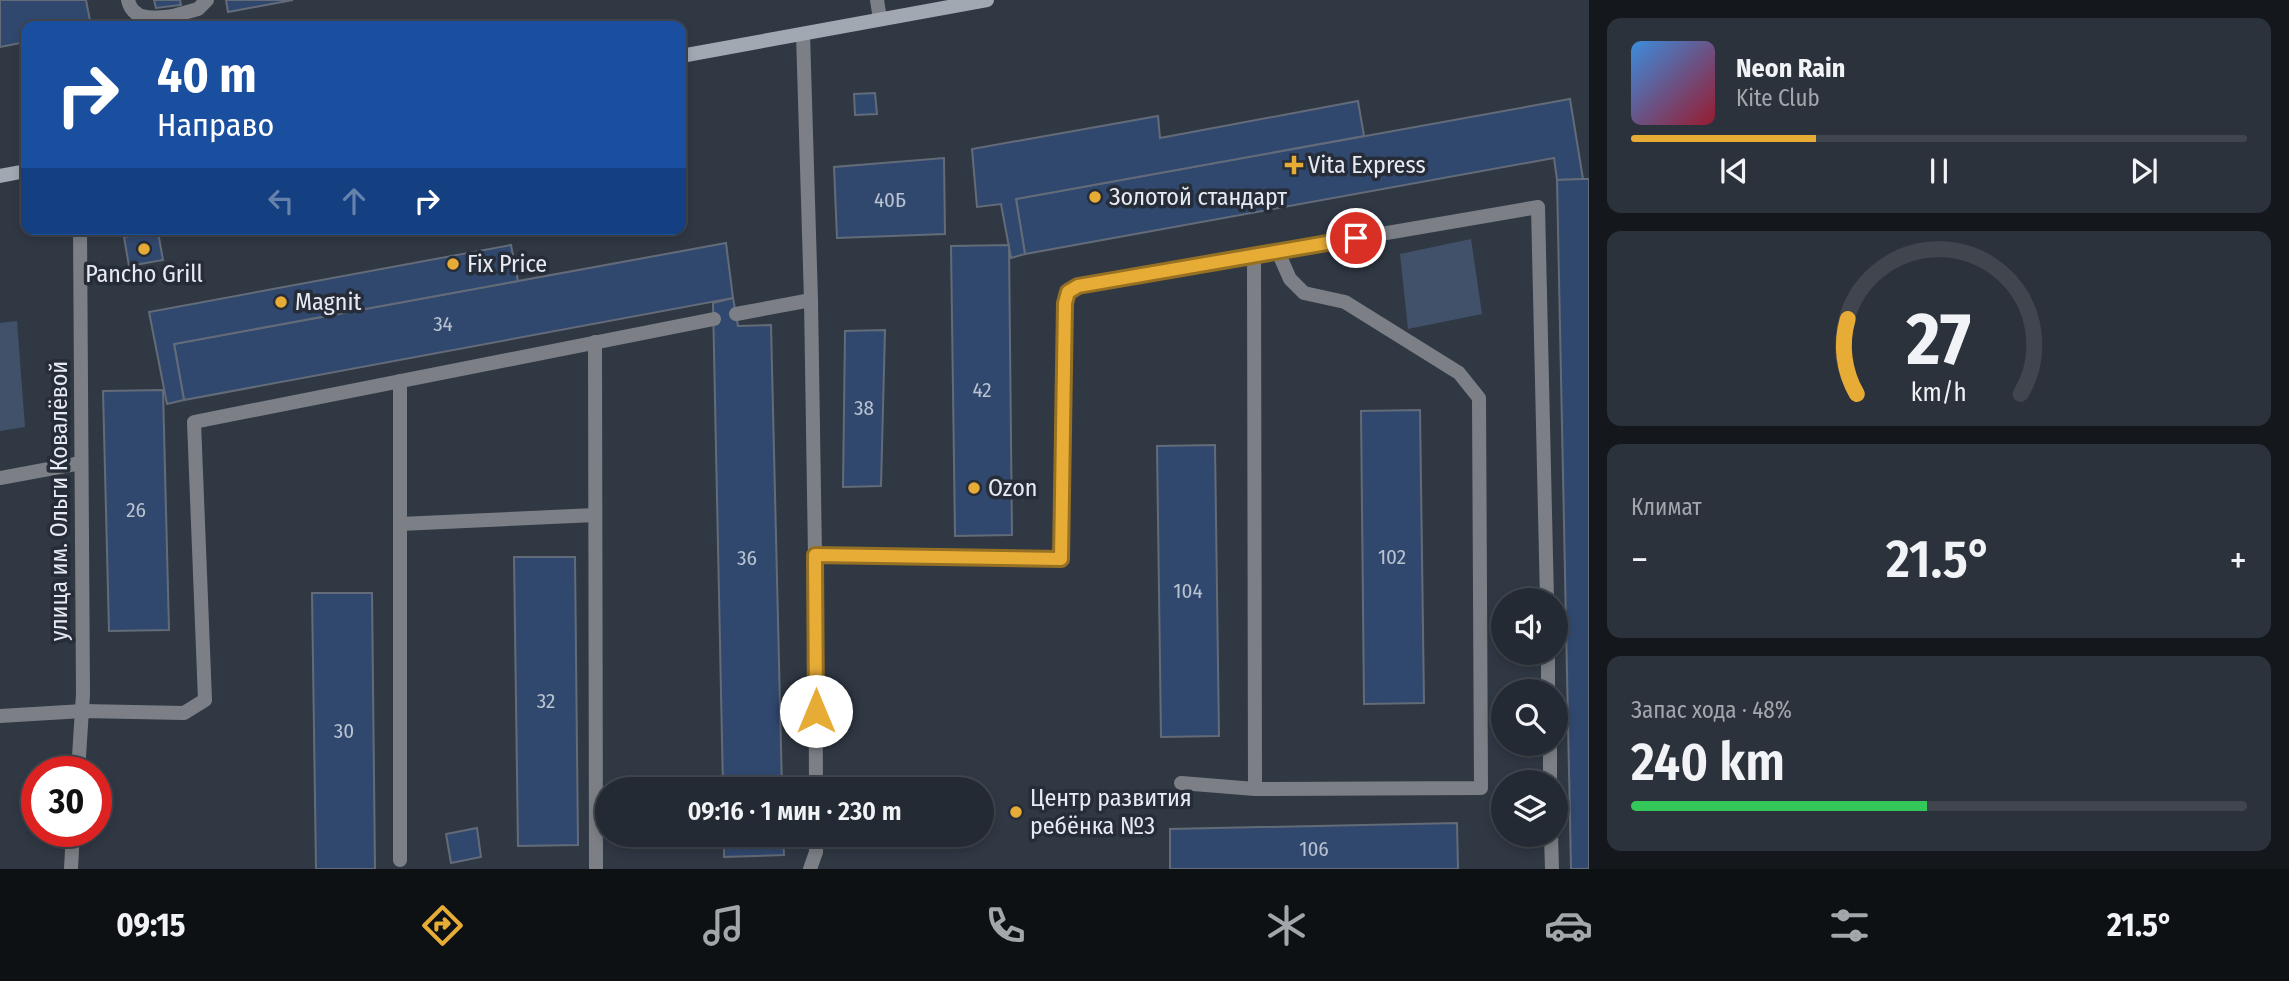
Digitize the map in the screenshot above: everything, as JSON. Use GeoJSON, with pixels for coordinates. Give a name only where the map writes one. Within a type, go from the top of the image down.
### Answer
{"type":"FeatureCollection","features":[{"type":"Feature","properties":{"kind":"street"},"geometry":{"type":"LineString","coordinates":[[128,0],[130,8],[138,16],[174,21],[198,9],[206,0]]}},
{"type":"Feature","properties":{"kind":"street"},"geometry":{"type":"LineString","coordinates":[[877,0],[880,19]]}},
{"type":"Feature","properties":{"kind":"street"},"geometry":{"type":"LineString","coordinates":[[686,55],[987,0]]}},
{"type":"Feature","properties":{"kind":"street"},"geometry":{"type":"LineString","coordinates":[[803,34],[811,300],[816,777]]}},
{"type":"Feature","properties":{"kind":"street"},"geometry":{"type":"LineString","coordinates":[[0,176],[21,172]]}},
{"type":"Feature","properties":{"kind":"street"},"geometry":{"type":"LineString","coordinates":[[815,555],[1061,559],[1065,303],[1068,292],[1078,286],[1538,207],[1547,588]]}},
{"type":"Feature","properties":{"kind":"street","name":"улица им. Ольги Ковалёвой"},"geometry":{"type":"LineString","coordinates":[[79,756],[83,710],[80,235]]}},
{"type":"Feature","properties":{"kind":"street"},"geometry":{"type":"LineString","coordinates":[[1181,783],[1255,789],[1481,788],[1479,398],[1459,373],[1345,302],[1304,293],[1290,279],[1278,252]]}},
{"type":"Feature","properties":{"kind":"street"},"geometry":{"type":"LineString","coordinates":[[1254,256],[1255,789]]}},
{"type":"Feature","properties":{"kind":"street"},"geometry":{"type":"LineString","coordinates":[[736,314],[811,300]]}},
{"type":"Feature","properties":{"kind":"street"},"geometry":{"type":"LineString","coordinates":[[0,716],[83,710],[184,713],[205,700],[194,422],[714,319]]}},
{"type":"Feature","properties":{"kind":"street"},"geometry":{"type":"LineString","coordinates":[[595,342],[596,869]]}},
{"type":"Feature","properties":{"kind":"street"},"geometry":{"type":"LineString","coordinates":[[400,381],[400,860]]}},
{"type":"Feature","properties":{"kind":"street"},"geometry":{"type":"LineString","coordinates":[[0,478],[81,463]]}},
{"type":"Feature","properties":{"kind":"street"},"geometry":{"type":"LineString","coordinates":[[400,524],[596,516]]}},
{"type":"Feature","properties":{"kind":"street"},"geometry":{"type":"LineString","coordinates":[[71,869],[72,847]]}},
{"type":"Feature","properties":{"kind":"street"},"geometry":{"type":"LineString","coordinates":[[810,869],[816,847]]}},
{"type":"Feature","properties":{"kind":"street"},"geometry":{"type":"LineString","coordinates":[[1551,847],[1552,869]]}},
{"type":"Feature","properties":{"kind":"shaded area"},"geometry":{"type":"Polygon","coordinates":[[[1471,239],[1482,314],[1408,329],[1400,254],[1471,239]]]}},
{"type":"Feature","properties":{"kind":"shaded area"},"geometry":{"type":"Polygon","coordinates":[[[17,321],[25,427],[0,431],[0,323],[17,321]]]}},
{"type":"Feature","properties":{"kind":"building"},"geometry":{"type":"Polygon","coordinates":[[[0,0],[86,0],[90,21],[21,21],[21,43],[0,47],[0,0]]]}},
{"type":"Feature","properties":{"kind":"building"},"geometry":{"type":"Polygon","coordinates":[[[154,0],[180,0],[181,5],[156,8],[154,0]]]}},
{"type":"Feature","properties":{"kind":"building"},"geometry":{"type":"Polygon","coordinates":[[[226,0],[293,0],[228,12],[226,0]]]}},
{"type":"Feature","properties":{"kind":"building"},"geometry":{"type":"Polygon","coordinates":[[[875,93],[877,114],[855,115],[854,94],[875,93]]]}},
{"type":"Feature","properties":{"kind":"building"},"geometry":{"type":"Polygon","coordinates":[[[1570,99],[1583,179],[1557,180],[1554,158],[1025,254],[1016,199],[1570,99]]]}},
{"type":"Feature","properties":{"kind":"building"},"geometry":{"type":"Polygon","coordinates":[[[1358,101],[1364,136],[1016,199],[1025,254],[1011,258],[1001,204],[977,207],[972,149],[1158,116],[1160,138],[1358,101]]]}},
{"type":"Feature","properties":{"kind":"building"},"geometry":{"type":"Polygon","coordinates":[[[944,158],[945,234],[837,238],[834,167],[944,158]]]}},
{"type":"Feature","properties":{"kind":"building"},"geometry":{"type":"Polygon","coordinates":[[[1589,179],[1589,869],[1571,869],[1568,588],[1565,588],[1557,180],[1589,179]]]}},
{"type":"Feature","properties":{"kind":"building","name":"Pancho Grill"},"geometry":{"type":"Polygon","coordinates":[[[159,235],[163,260],[129,266],[124,237],[159,235]]]}},
{"type":"Feature","properties":{"kind":"building"},"geometry":{"type":"Polygon","coordinates":[[[726,243],[733,298],[184,400],[174,344],[726,243]]]}},
{"type":"Feature","properties":{"kind":"building"},"geometry":{"type":"Polygon","coordinates":[[[511,245],[518,281],[174,344],[184,400],[167,404],[149,312],[511,245]]]}},
{"type":"Feature","properties":{"kind":"building"},"geometry":{"type":"Polygon","coordinates":[[[1009,245],[1012,535],[955,536],[951,246],[1009,245]]]}},
{"type":"Feature","properties":{"kind":"building"},"geometry":{"type":"Polygon","coordinates":[[[733,298],[738,326],[771,325],[782,777],[723,777],[713,303],[733,298]]]}},
{"type":"Feature","properties":{"kind":"building"},"geometry":{"type":"Polygon","coordinates":[[[885,330],[881,486],[843,487],[845,331],[885,330]]]}},
{"type":"Feature","properties":{"kind":"building"},"geometry":{"type":"Polygon","coordinates":[[[163,390],[169,630],[109,631],[103,391],[163,390]]]}},
{"type":"Feature","properties":{"kind":"building"},"geometry":{"type":"Polygon","coordinates":[[[1420,410],[1424,703],[1364,704],[1361,411],[1420,410]]]}},
{"type":"Feature","properties":{"kind":"building"},"geometry":{"type":"Polygon","coordinates":[[[1215,445],[1219,736],[1161,737],[1157,446],[1215,445]]]}},
{"type":"Feature","properties":{"kind":"building"},"geometry":{"type":"Polygon","coordinates":[[[514,557],[575,557],[578,845],[518,846],[514,557]]]}},
{"type":"Feature","properties":{"kind":"building"},"geometry":{"type":"Polygon","coordinates":[[[312,593],[372,593],[375,869],[316,869],[312,593]]]}},
{"type":"Feature","properties":{"kind":"building"},"geometry":{"type":"Polygon","coordinates":[[[1457,823],[1458,869],[1170,869],[1170,829],[1457,823]]]}},
{"type":"Feature","properties":{"kind":"building"},"geometry":{"type":"Polygon","coordinates":[[[477,828],[481,857],[451,863],[446,834],[477,828]]]}},
{"type":"Feature","properties":{"kind":"building"},"geometry":{"type":"Polygon","coordinates":[[[724,847],[784,847],[784,855],[724,857],[724,847]]]}},
{"type":"Feature","properties":{"kind":"place","name":"Vita Express"},"geometry":{"type":"Point","coordinates":[1294,165]}},
{"type":"Feature","properties":{"kind":"place","name":"Золотой стандарт"},"geometry":{"type":"Point","coordinates":[1095,197]}},
{"type":"Feature","properties":{"kind":"place","name":"Pancho Grill"},"geometry":{"type":"Point","coordinates":[144,249]}},
{"type":"Feature","properties":{"kind":"place","name":"Fix Price"},"geometry":{"type":"Point","coordinates":[453,264]}},
{"type":"Feature","properties":{"kind":"place","name":"Magnit"},"geometry":{"type":"Point","coordinates":[281,302]}},
{"type":"Feature","properties":{"kind":"place","name":"Ozon"},"geometry":{"type":"Point","coordinates":[974,488]}},
{"type":"Feature","properties":{"kind":"place","name":"Центр развития ребёнка №3"},"geometry":{"type":"Point","coordinates":[1016,812]}},
{"type":"Feature","properties":{"kind":"route"},"geometry":{"type":"LineString","coordinates":[[816,711],[815,555],[1061,559],[1065,303],[1068,292],[1078,286],[1356,238]]}}]}
